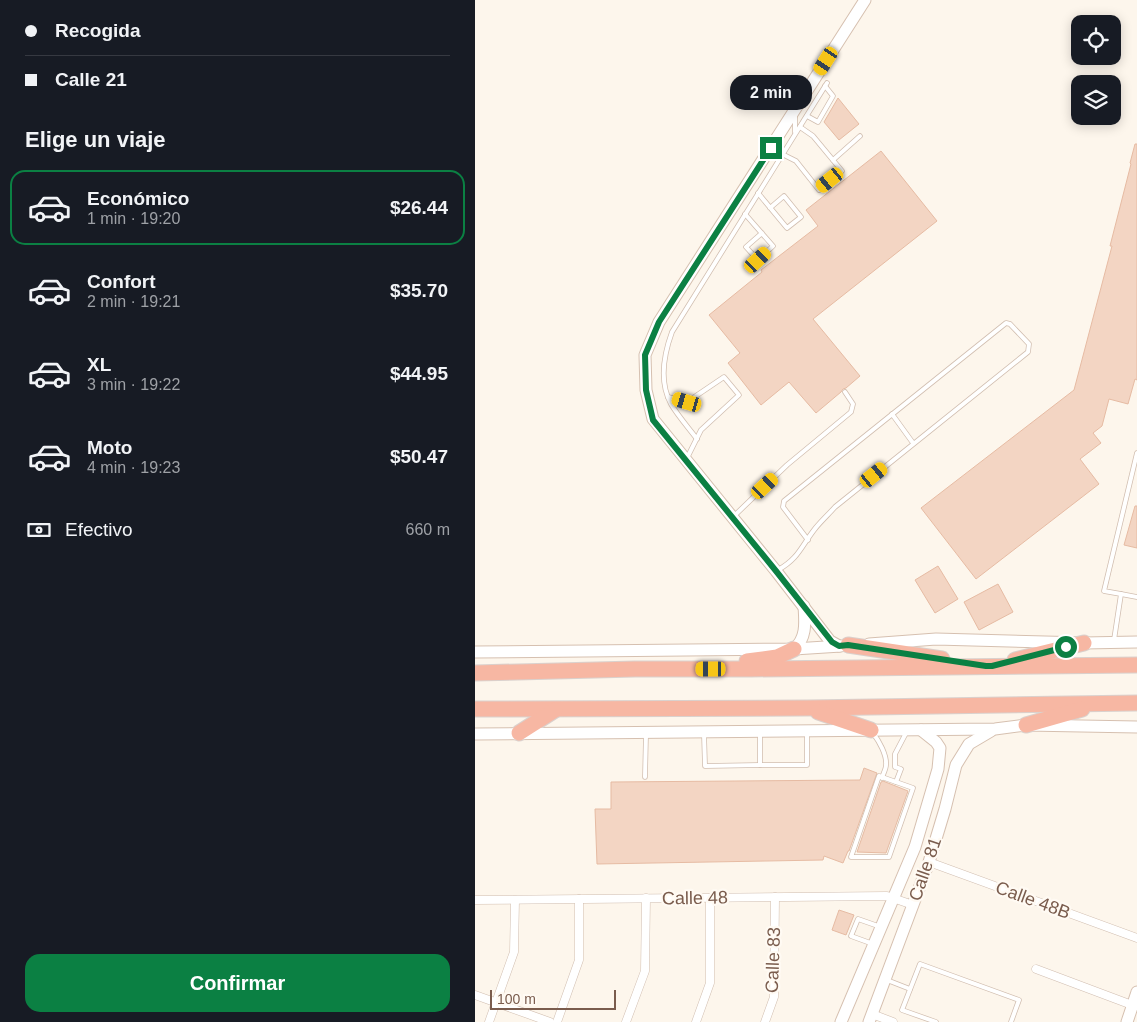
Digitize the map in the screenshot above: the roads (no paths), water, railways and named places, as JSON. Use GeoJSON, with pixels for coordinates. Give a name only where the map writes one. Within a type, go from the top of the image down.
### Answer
{"type":"FeatureCollection","features":[{"type":"Feature","properties":{"kind":"highway"},"geometry":{"type":"LineString","coordinates":[[843,646],[989,666],[1084,643]]}},
{"type":"Feature","properties":{"kind":"highway"},"geometry":{"type":"LineString","coordinates":[[711,669],[717,663],[777,658],[794,649]]}},
{"type":"Feature","properties":{"kind":"highway"},"geometry":{"type":"LineString","coordinates":[[475,673],[635,669],[1137,665]]}},
{"type":"Feature","properties":{"kind":"highway"},"geometry":{"type":"LineString","coordinates":[[1026,724],[1105,703]]}},
{"type":"Feature","properties":{"kind":"highway"},"geometry":{"type":"LineString","coordinates":[[475,709],[556,710],[1137,704]]}},
{"type":"Feature","properties":{"kind":"highway"},"geometry":{"type":"LineString","coordinates":[[807,708],[871,730]]}},
{"type":"Feature","properties":{"kind":"highway"},"geometry":{"type":"LineString","coordinates":[[519,733],[556,710]]}},
{"type":"Feature","properties":{"kind":"main road"},"geometry":{"type":"LineString","coordinates":[[843,646],[830,641],[776,571],[653,420],[646,390],[645,355],[659,322],[865,0]]}},
{"type":"Feature","properties":{"kind":"main road"},"geometry":{"type":"LineString","coordinates":[[794,649],[804,634],[803,606]]}},
{"type":"Feature","properties":{"kind":"main road"},"geometry":{"type":"LineString","coordinates":[[475,652],[794,649],[936,639],[1084,643],[1137,642]]}},
{"type":"Feature","properties":{"kind":"main road"},"geometry":{"type":"LineString","coordinates":[[475,734],[995,729],[1026,724],[1137,727]]}},
{"type":"Feature","properties":{"kind":"main road","name":"Calle 81"},"geometry":{"type":"LineString","coordinates":[[871,1018],[929,862],[957,764],[969,744],[995,729]]}},
{"type":"Feature","properties":{"kind":"main road","name":"Calle 81"},"geometry":{"type":"LineString","coordinates":[[841,1022],[915,847],[940,756],[940,748],[936,742],[921,730]]}},
{"type":"Feature","properties":{"kind":"main road"},"geometry":{"type":"LineString","coordinates":[[1127,1022],[1137,992]]}},
{"type":"Feature","properties":{"kind":"street","name":"Calle 48B"},"geometry":{"type":"LineString","coordinates":[[929,862],[1137,938]]}},
{"type":"Feature","properties":{"kind":"street","name":"Calle 48"},"geometry":{"type":"LineString","coordinates":[[475,900],[887,896],[913,905]]}},
{"type":"Feature","properties":{"kind":"street","name":"Calle 83"},"geometry":{"type":"LineString","coordinates":[[765,1022],[774,997],[775,897]]}},
{"type":"Feature","properties":{"kind":"street"},"geometry":{"type":"LineString","coordinates":[[626,1022],[645,972],[645,898]]}},
{"type":"Feature","properties":{"kind":"street"},"geometry":{"type":"LineString","coordinates":[[696,1022],[710,983],[710,898]]}},
{"type":"Feature","properties":{"kind":"street"},"geometry":{"type":"LineString","coordinates":[[557,1022],[579,960],[579,899]]}},
{"type":"Feature","properties":{"kind":"street"},"geometry":{"type":"LineString","coordinates":[[489,1022],[514,952],[515,900]]}},
{"type":"Feature","properties":{"kind":"street"},"geometry":{"type":"LineString","coordinates":[[1036,969],[1132,1005]]}},
{"type":"Feature","properties":{"kind":"street"},"geometry":{"type":"LineString","coordinates":[[475,995],[550,1022]]}},
{"type":"Feature","properties":{"kind":"street"},"geometry":{"type":"LineString","coordinates":[[871,1018],[893,1022]]}},
{"type":"Feature","properties":{"kind":"lane"},"geometry":{"type":"LineString","coordinates":[[697,439],[671,404],[665,388],[666,348],[672,332],[826,85],[833,96],[819,122],[807,116]]}},
{"type":"Feature","properties":{"kind":"lane"},"geometry":{"type":"LineString","coordinates":[[795,110],[795,134]]}},
{"type":"Feature","properties":{"kind":"lane"},"geometry":{"type":"LineString","coordinates":[[783,154],[796,161],[819,190],[842,171],[813,136],[800,127]]}},
{"type":"Feature","properties":{"kind":"lane"},"geometry":{"type":"LineString","coordinates":[[833,160],[860,136]]}},
{"type":"Feature","properties":{"kind":"lane"},"geometry":{"type":"LineString","coordinates":[[758,193],[770,208],[787,228],[801,217],[784,196],[770,208]]}},
{"type":"Feature","properties":{"kind":"lane"},"geometry":{"type":"LineString","coordinates":[[745,214],[773,246],[758,260],[746,247],[761,233]]}},
{"type":"Feature","properties":{"kind":"lane"},"geometry":{"type":"LineString","coordinates":[[776,571],[788,564],[808,540],[814,530],[835,507],[1028,352],[1029,344],[1010,324],[1006,323],[784,502],[783,507],[808,540]]}},
{"type":"Feature","properties":{"kind":"lane"},"geometry":{"type":"LineString","coordinates":[[668,396],[687,402],[724,377],[739,395],[701,430],[686,461]]}},
{"type":"Feature","properties":{"kind":"lane"},"geometry":{"type":"LineString","coordinates":[[733,518],[787,465],[851,412],[853,404],[845,392]]}},
{"type":"Feature","properties":{"kind":"lane"},"geometry":{"type":"LineString","coordinates":[[892,414],[913,444]]}},
{"type":"Feature","properties":{"kind":"lane"},"geometry":{"type":"LineString","coordinates":[[1137,453],[1104,591],[1137,597]]}},
{"type":"Feature","properties":{"kind":"lane"},"geometry":{"type":"LineString","coordinates":[[1113,642],[1121,594]]}},
{"type":"Feature","properties":{"kind":"lane"},"geometry":{"type":"LineString","coordinates":[[704,731],[705,766],[807,765],[807,730]]}},
{"type":"Feature","properties":{"kind":"lane"},"geometry":{"type":"LineString","coordinates":[[871,730],[878,740],[885,759],[886,765],[882,778]]}},
{"type":"Feature","properties":{"kind":"lane"},"geometry":{"type":"LineString","coordinates":[[896,782],[901,769],[895,767],[895,754],[908,730]]}},
{"type":"Feature","properties":{"kind":"lane"},"geometry":{"type":"LineString","coordinates":[[760,731],[760,765]]}},
{"type":"Feature","properties":{"kind":"lane"},"geometry":{"type":"LineString","coordinates":[[645,777],[646,732]]}},
{"type":"Feature","properties":{"kind":"lane"},"geometry":{"type":"LineString","coordinates":[[879,776],[882,778],[913,788],[889,857],[851,857],[879,776]]}},
{"type":"Feature","properties":{"kind":"lane"},"geometry":{"type":"LineString","coordinates":[[873,944],[851,936],[858,919],[880,927]]}},
{"type":"Feature","properties":{"kind":"lane"},"geometry":{"type":"LineString","coordinates":[[935,1022],[903,1010],[919,964],[1019,1000],[1011,1022]]}},
{"type":"Feature","properties":{"kind":"lane"},"geometry":{"type":"LineString","coordinates":[[885,980],[910,989]]}}]}
